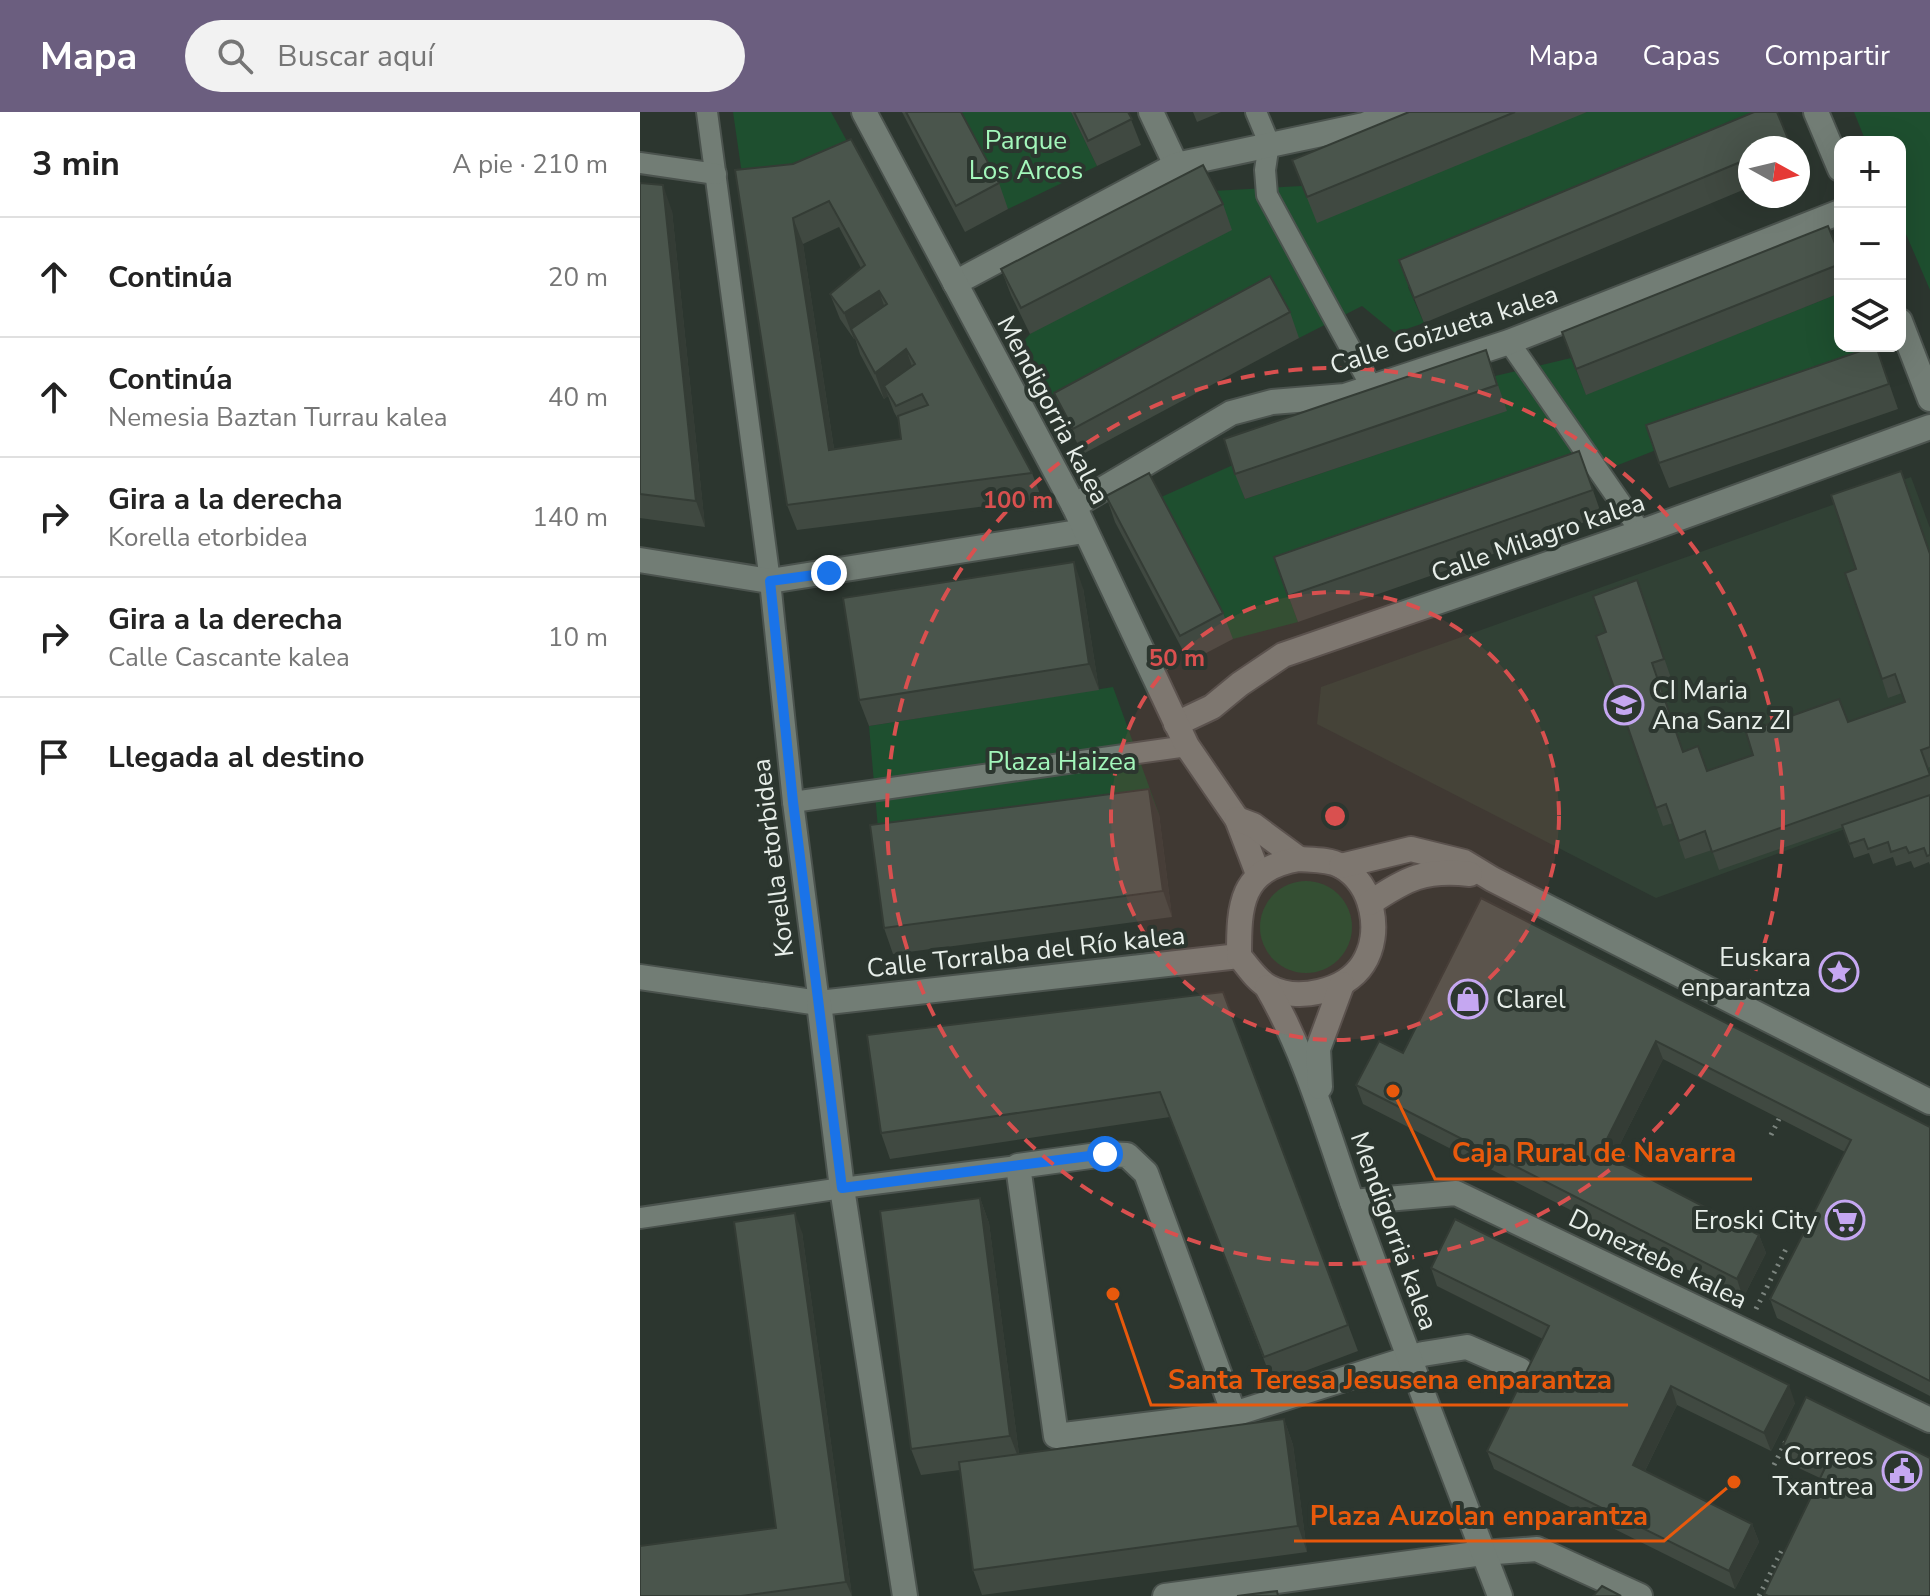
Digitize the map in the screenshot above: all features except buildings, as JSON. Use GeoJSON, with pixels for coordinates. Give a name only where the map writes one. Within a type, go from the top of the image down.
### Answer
{"type":"FeatureCollection","features":[{"type":"Feature","properties":{"kind":"street","name":"Korella etorbidea"},"geometry":{"type":"LineString","coordinates":[[707,112],[770,581],[793,802],[842,1188],[905,1596]]}},
{"type":"Feature","properties":{"kind":"street","name":"Mendigorria kalea"},"geometry":{"type":"LineString","coordinates":[[864,112],[1074,506],[1182,735],[1237,819],[1258,874]]}},
{"type":"Feature","properties":{"kind":"street"},"geometry":{"type":"LineString","coordinates":[[1151,112],[1176,165]]}},
{"type":"Feature","properties":{"kind":"street"},"geometry":{"type":"LineString","coordinates":[[1256,112],[1269,143],[1265,170],[1267,195],[1372,388]]}},
{"type":"Feature","properties":{"kind":"street"},"geometry":{"type":"LineString","coordinates":[[955,283],[1176,165],[1364,125],[1396,112]]}},
{"type":"Feature","properties":{"kind":"street"},"geometry":{"type":"LineString","coordinates":[[1816,112],[1834,155]]}},
{"type":"Feature","properties":{"kind":"street"},"geometry":{"type":"LineString","coordinates":[[640,163],[716,174]]}},
{"type":"Feature","properties":{"kind":"street","name":"Calle Goizueta kalea"},"geometry":{"type":"LineString","coordinates":[[1074,506],[1231,413],[1272,402],[1345,396],[1372,388],[1509,342],[1834,214]]}},
{"type":"Feature","properties":{"kind":"street"},"geometry":{"type":"LineString","coordinates":[[1906,337],[1930,399]]}},
{"type":"Feature","properties":{"kind":"street"},"geometry":{"type":"LineString","coordinates":[[1509,342],[1641,532]]}},
{"type":"Feature","properties":{"kind":"street","name":"Calle Milagro kalea"},"geometry":{"type":"LineString","coordinates":[[1182,735],[1240,684],[1283,655],[1641,532],[1930,427]]}},
{"type":"Feature","properties":{"kind":"street"},"geometry":{"type":"LineString","coordinates":[[640,560],[770,581],[1084,531]]}},
{"type":"Feature","properties":{"kind":"street"},"geometry":{"type":"LineString","coordinates":[[793,802],[1182,735]]}},
{"type":"Feature","properties":{"kind":"street","name":"Mendigorria kalea"},"geometry":{"type":"LineString","coordinates":[[1237,819],[1253,825],[1299,859]]}},
{"type":"Feature","properties":{"kind":"street"},"geometry":{"type":"LineString","coordinates":[[1341,866],[1411,849],[1464,862],[1930,1102]]}},
{"type":"Feature","properties":{"kind":"street"},"geometry":{"type":"LineString","coordinates":[[1324,860],[1341,866],[1360,884],[1370,903],[1373,921],[1363,964],[1342,984],[1318,992],[1290,995],[1267,987],[1239,956],[1243,896],[1258,874],[1279,862],[1324,860]]}},
{"type":"Feature","properties":{"kind":"street"},"geometry":{"type":"LineString","coordinates":[[1370,903],[1406,879],[1445,871],[1492,879]]}},
{"type":"Feature","properties":{"kind":"street","name":"Calle Torralba del Río kalea"},"geometry":{"type":"LineString","coordinates":[[640,977],[819,1003],[1239,956]]}},
{"type":"Feature","properties":{"kind":"street","name":"Mendigorria kalea"},"geometry":{"type":"LineString","coordinates":[[1321,1109],[1318,1049],[1342,984]]}},
{"type":"Feature","properties":{"kind":"street","name":"Mendigorria kalea"},"geometry":{"type":"LineString","coordinates":[[1267,987],[1287,1021],[1321,1109],[1352,1202],[1500,1596]]}},
{"type":"Feature","properties":{"kind":"street"},"geometry":{"type":"LineString","coordinates":[[640,1218],[842,1188],[1105,1154],[1127,1155],[1146,1173],[1234,1414]]}},
{"type":"Feature","properties":{"kind":"street"},"geometry":{"type":"LineString","coordinates":[[1018,1166],[1056,1436],[1234,1414],[1410,1358],[1467,1347],[1520,1370]]}},
{"type":"Feature","properties":{"kind":"street","name":"Doneztebe kalea"},"geometry":{"type":"LineString","coordinates":[[1352,1202],[1456,1193],[1930,1420]]}},
{"type":"Feature","properties":{"kind":"street"},"geometry":{"type":"LineString","coordinates":[[1165,1596],[1483,1553],[1537,1549],[1640,1596]]}},
{"type":"Feature","properties":{"kind":"path"},"geometry":{"type":"LineString","coordinates":[[1771,1135],[1779,1119]]}},
{"type":"Feature","properties":{"kind":"path"},"geometry":{"type":"LineString","coordinates":[[1746,1332],[1786,1249]]}},
{"type":"Feature","properties":{"kind":"path"},"geometry":{"type":"LineString","coordinates":[[1774,1465],[1788,1438]]}},
{"type":"Feature","properties":{"kind":"path"},"geometry":{"type":"LineString","coordinates":[[1759,1596],[1784,1546]]}},
{"type":"Feature","properties":{"kind":"shaded area","name":"CI Maria Ana Sanz ZI"},"geometry":{"type":"Polygon","coordinates":[[[1911,477],[1930,528],[1930,798],[1656,898],[1317,724],[1321,687],[1911,477]]]}},
{"type":"Feature","properties":{"kind":"green space"},"geometry":{"type":"Polygon","coordinates":[[[733,112],[831,112],[860,165],[745,195],[733,112]]]}},
{"type":"Feature","properties":{"kind":"green space","name":"Parque Los Arcos"},"geometry":{"type":"Polygon","coordinates":[[[957,112],[1071,112],[1097,166],[1008,209],[957,112]]]}},
{"type":"Feature","properties":{"kind":"green space"},"geometry":{"type":"Polygon","coordinates":[[[1587,112],[1778,112],[1783,130],[1769,136],[1738,136],[1738,149],[1408,287],[1424,323],[1395,333],[1362,306],[1299,338],[1280,303],[1052,426],[1017,348],[1030,334],[1212,191],[1301,186],[1587,112]]]}},
{"type":"Feature","properties":{"kind":"green space"},"geometry":{"type":"Polygon","coordinates":[[[1854,112],[1930,112],[1930,290],[1906,234],[1906,136],[1864,136],[1854,112]]]}},
{"type":"Feature","properties":{"kind":"green space"},"geometry":{"type":"Polygon","coordinates":[[[1834,295],[1834,352],[1862,352],[1656,450],[1588,477],[1284,583],[1298,622],[1233,639],[1159,498],[1233,465],[1245,499],[1506,411],[1495,376],[1571,358],[1586,394],[1834,295]]]}},
{"type":"Feature","properties":{"kind":"green space","name":"Plaza Haizea"},"geometry":{"type":"Polygon","coordinates":[[[1113,687],[1159,814],[880,851],[869,726],[1113,687]]]}},
{"type":"Feature","properties":{"kind":"green space"},"geometry":{"type":"Polygon","coordinates":[[[1297,881],[1315,881],[1332,888],[1345,901],[1352,927],[1345,953],[1332,966],[1315,973],[1297,973],[1280,966],[1267,953],[1260,936],[1260,918],[1267,901],[1280,888],[1297,881]]]}},
{"type":"Feature","properties":{"kind":"place","name":"CI Maria Ana Sanz ZI"},"geometry":{"type":"Point","coordinates":[1624,705]}},
{"type":"Feature","properties":{"kind":"place","name":"Euskara enparantza"},"geometry":{"type":"Point","coordinates":[1839,972]}},
{"type":"Feature","properties":{"kind":"place","name":"Clarel"},"geometry":{"type":"Point","coordinates":[1468,999]}},
{"type":"Feature","properties":{"kind":"place","name":"Caja Rural de Navarra"},"geometry":{"type":"Point","coordinates":[1393,1091]}},
{"type":"Feature","properties":{"kind":"place","name":"Eroski City"},"geometry":{"type":"Point","coordinates":[1845,1220]}},
{"type":"Feature","properties":{"kind":"place","name":"Santa Teresa Jesusena enparantza"},"geometry":{"type":"Point","coordinates":[1113,1294]}},
{"type":"Feature","properties":{"kind":"place","name":"Correos Txantrea"},"geometry":{"type":"Point","coordinates":[1902,1471]}},
{"type":"Feature","properties":{"kind":"place","name":"Plaza Auzolan enparantza"},"geometry":{"type":"Point","coordinates":[1734,1482]}},
{"type":"Feature","properties":{"kind":"route"},"geometry":{"type":"LineString","coordinates":[[829,573],[770,581],[793,802],[842,1188],[1105,1154]]}}]}
